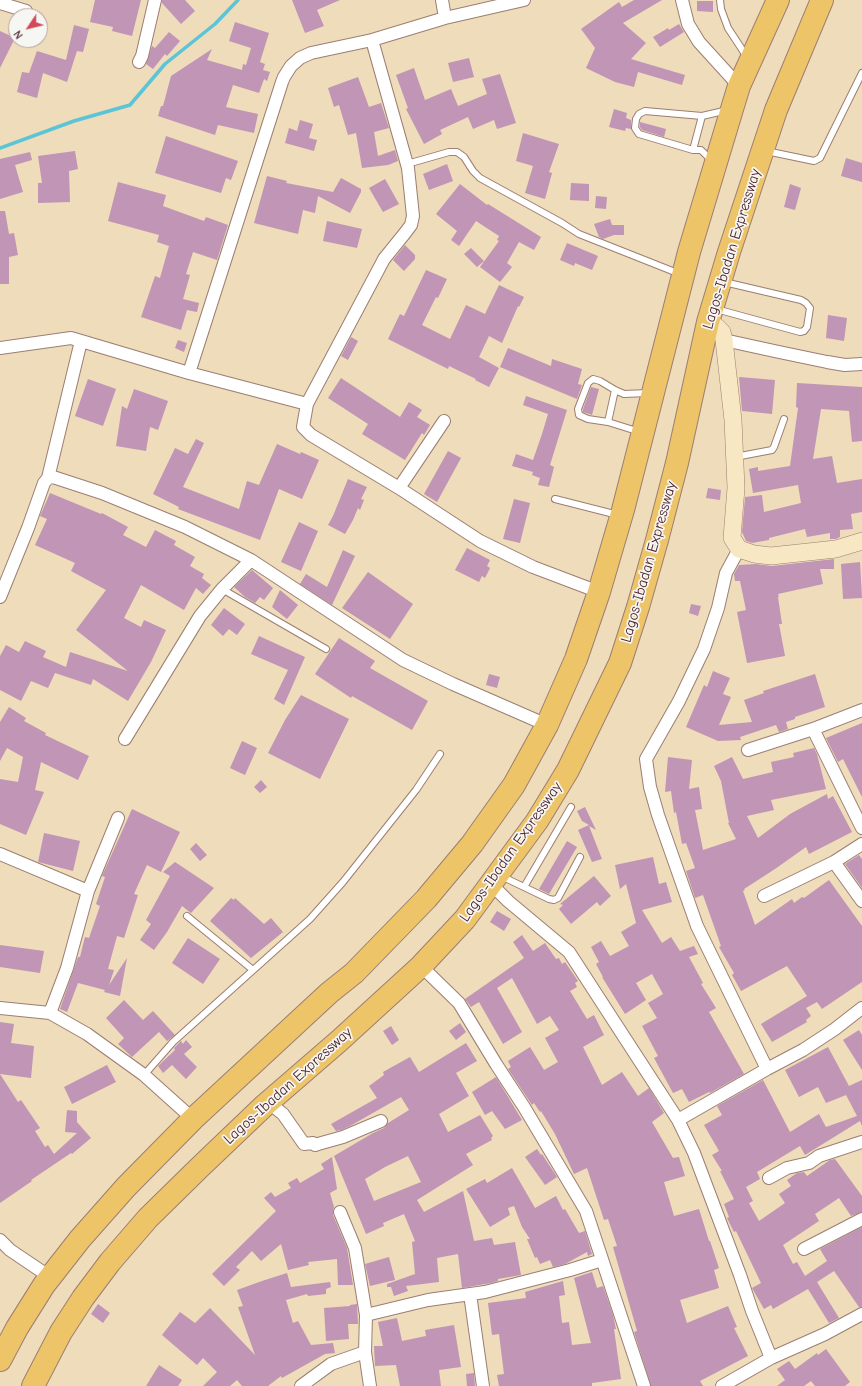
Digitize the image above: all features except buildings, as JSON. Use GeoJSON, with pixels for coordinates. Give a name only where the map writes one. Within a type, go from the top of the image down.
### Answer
{"type":"FeatureCollection","features":[{"type":"Feature","properties":{"kind":"highway"},"geometry":{"type":"LineString","coordinates":[[0,1360],[17,1328],[50,1277],[80,1239],[126,1187],[193,1119],[329,993],[354,973],[426,899],[472,844],[514,785],[547,725],[576,659],[599,592],[622,516],[683,276],[715,164],[739,86],[778,0]]}},
{"type":"Feature","properties":{"kind":"highway","name":"Lagos-Ibadan Expressway"},"geometry":{"type":"LineString","coordinates":[[33,1386],[61,1332],[83,1298],[110,1262],[148,1218],[200,1166],[268,1102],[339,1041],[421,966],[465,919],[537,821],[568,770],[620,662],[640,599],[677,463],[710,315],[720,281],[776,110],[822,0]]}},
{"type":"Feature","properties":{"kind":"main road"},"geometry":{"type":"LineString","coordinates":[[710,315],[717,327],[722,332],[724,340],[733,420],[736,488],[732,538],[739,549],[754,554],[771,556],[836,548],[862,541]]}},
{"type":"Feature","properties":{"kind":"street"},"geometry":{"type":"LineString","coordinates":[[139,62],[142,56],[156,0]]}},
{"type":"Feature","properties":{"kind":"street"},"geometry":{"type":"LineString","coordinates":[[442,0],[445,18]]}},
{"type":"Feature","properties":{"kind":"street"},"geometry":{"type":"LineString","coordinates":[[189,373],[284,77],[291,66],[300,58],[311,53],[372,40],[445,18],[524,0]]}},
{"type":"Feature","properties":{"kind":"street"},"geometry":{"type":"LineString","coordinates":[[682,0],[688,24],[699,42],[739,86]]}},
{"type":"Feature","properties":{"kind":"street"},"geometry":{"type":"LineString","coordinates":[[0,4],[22,8]]}},
{"type":"Feature","properties":{"kind":"street"},"geometry":{"type":"LineString","coordinates":[[372,40],[407,164],[413,216],[411,225],[384,259],[307,404],[303,427],[306,431],[399,488],[480,541],[532,567],[599,592]]}},
{"type":"Feature","properties":{"kind":"street"},"geometry":{"type":"LineString","coordinates":[[0,348],[72,338],[189,373],[307,404]]}},
{"type":"Feature","properties":{"kind":"street"},"geometry":{"type":"LineString","coordinates":[[724,340],[827,362],[846,365],[862,364]]}},
{"type":"Feature","properties":{"kind":"street"},"geometry":{"type":"LineString","coordinates":[[0,597],[28,528],[44,483],[48,478],[82,341]]}},
{"type":"Feature","properties":{"kind":"street"},"geometry":{"type":"LineString","coordinates":[[399,488],[444,421]]}},
{"type":"Feature","properties":{"kind":"street"},"geometry":{"type":"LineString","coordinates":[[48,478],[53,477],[102,493],[185,527],[251,560],[403,660],[452,684],[547,725]]}},
{"type":"Feature","properties":{"kind":"street"},"geometry":{"type":"LineString","coordinates":[[739,549],[726,573],[718,608],[704,649],[679,701],[646,759],[650,787],[658,815],[697,926],[767,1069]]}},
{"type":"Feature","properties":{"kind":"street"},"geometry":{"type":"LineString","coordinates":[[125,740],[200,616],[222,589],[251,560]]}},
{"type":"Feature","properties":{"kind":"street"},"geometry":{"type":"LineString","coordinates":[[748,750],[813,729],[862,710]]}},
{"type":"Feature","properties":{"kind":"street"},"geometry":{"type":"LineString","coordinates":[[813,729],[862,828]]}},
{"type":"Feature","properties":{"kind":"street"},"geometry":{"type":"LineString","coordinates":[[50,1013],[67,968],[88,891],[118,818]]}},
{"type":"Feature","properties":{"kind":"street"},"geometry":{"type":"LineString","coordinates":[[764,896],[834,862],[862,844]]}},
{"type":"Feature","properties":{"kind":"street"},"geometry":{"type":"LineString","coordinates":[[0,854],[88,891]]}},
{"type":"Feature","properties":{"kind":"street"},"geometry":{"type":"LineString","coordinates":[[834,862],[862,900]]}},
{"type":"Feature","properties":{"kind":"street"},"geometry":{"type":"LineString","coordinates":[[494,879],[508,902],[569,952],[678,1120],[694,1153],[752,1311],[771,1358]]}},
{"type":"Feature","properties":{"kind":"street"},"geometry":{"type":"LineString","coordinates":[[421,966],[459,1003],[524,1107],[586,1211],[644,1386]]}},
{"type":"Feature","properties":{"kind":"street"},"geometry":{"type":"LineString","coordinates":[[0,1008],[50,1013],[87,1034],[144,1075],[193,1119]]}},
{"type":"Feature","properties":{"kind":"street"},"geometry":{"type":"LineString","coordinates":[[678,1120],[767,1069],[804,1050],[862,1008]]}},
{"type":"Feature","properties":{"kind":"street"},"geometry":{"type":"LineString","coordinates":[[268,1102],[283,1114],[304,1144],[312,1143],[315,1145],[343,1137],[381,1121]]}},
{"type":"Feature","properties":{"kind":"street"},"geometry":{"type":"LineString","coordinates":[[769,1178],[787,1168],[809,1163],[819,1156],[862,1142]]}},
{"type":"Feature","properties":{"kind":"street"},"geometry":{"type":"LineString","coordinates":[[340,1212],[355,1248],[366,1315],[365,1352],[370,1386]]}},
{"type":"Feature","properties":{"kind":"street"},"geometry":{"type":"LineString","coordinates":[[804,1249],[862,1219]]}},
{"type":"Feature","properties":{"kind":"street"},"geometry":{"type":"LineString","coordinates":[[0,1240],[10,1250],[50,1277]]}},
{"type":"Feature","properties":{"kind":"street"},"geometry":{"type":"LineString","coordinates":[[366,1315],[428,1300],[485,1292],[570,1270],[602,1260]]}},
{"type":"Feature","properties":{"kind":"street"},"geometry":{"type":"LineString","coordinates":[[470,1294],[483,1386]]}},
{"type":"Feature","properties":{"kind":"street"},"geometry":{"type":"LineString","coordinates":[[722,1386],[771,1358],[825,1334],[862,1314]]}},
{"type":"Feature","properties":{"kind":"street"},"geometry":{"type":"LineString","coordinates":[[301,1386],[331,1364],[365,1352]]}},
{"type":"Feature","properties":{"kind":"lane"},"geometry":{"type":"LineString","coordinates":[[720,0],[721,9],[728,28],[750,61]]}},
{"type":"Feature","properties":{"kind":"lane"},"geometry":{"type":"LineString","coordinates":[[762,151],[814,162],[818,160],[822,155],[862,73]]}},
{"type":"Feature","properties":{"kind":"lane"},"geometry":{"type":"LineString","coordinates":[[715,164],[700,150],[693,150],[639,134],[635,128],[636,120],[639,114],[645,111],[702,116],[732,109]]}},
{"type":"Feature","properties":{"kind":"lane"},"geometry":{"type":"LineString","coordinates":[[693,150],[702,116]]}},
{"type":"Feature","properties":{"kind":"lane"},"geometry":{"type":"LineString","coordinates":[[407,164],[449,152],[457,152],[464,157],[473,171],[480,178],[562,223],[579,234],[683,276]]}},
{"type":"Feature","properties":{"kind":"lane"},"geometry":{"type":"LineString","coordinates":[[710,315],[800,332],[807,327],[810,308],[801,300],[720,281]]}},
{"type":"Feature","properties":{"kind":"lane"},"geometry":{"type":"LineString","coordinates":[[644,434],[608,422],[588,419],[579,415],[578,409],[591,380],[597,380],[615,390],[631,394],[654,392]]}},
{"type":"Feature","properties":{"kind":"lane"},"geometry":{"type":"LineString","coordinates":[[608,422],[615,390]]}},
{"type":"Feature","properties":{"kind":"lane"},"geometry":{"type":"LineString","coordinates":[[734,457],[772,450],[784,419]]}},
{"type":"Feature","properties":{"kind":"lane"},"geometry":{"type":"LineString","coordinates":[[555,500],[622,516]]}},
{"type":"Feature","properties":{"kind":"lane"},"geometry":{"type":"LineString","coordinates":[[222,589],[326,649]]}},
{"type":"Feature","properties":{"kind":"lane"},"geometry":{"type":"LineString","coordinates":[[144,1075],[172,1042],[310,919],[343,882],[416,790],[440,754]]}},
{"type":"Feature","properties":{"kind":"lane"},"geometry":{"type":"LineString","coordinates":[[524,887],[571,807]]}},
{"type":"Feature","properties":{"kind":"lane"},"geometry":{"type":"LineString","coordinates":[[494,879],[524,887],[554,900],[558,898],[580,857]]}},
{"type":"Feature","properties":{"kind":"lane"},"geometry":{"type":"LineString","coordinates":[[187,916],[253,970]]}},
{"type":"Feature","properties":{"kind":"waterway"},"geometry":{"type":"LineString","coordinates":[[0,148],[74,121],[130,105],[165,64],[215,24],[238,0]]}}]}
